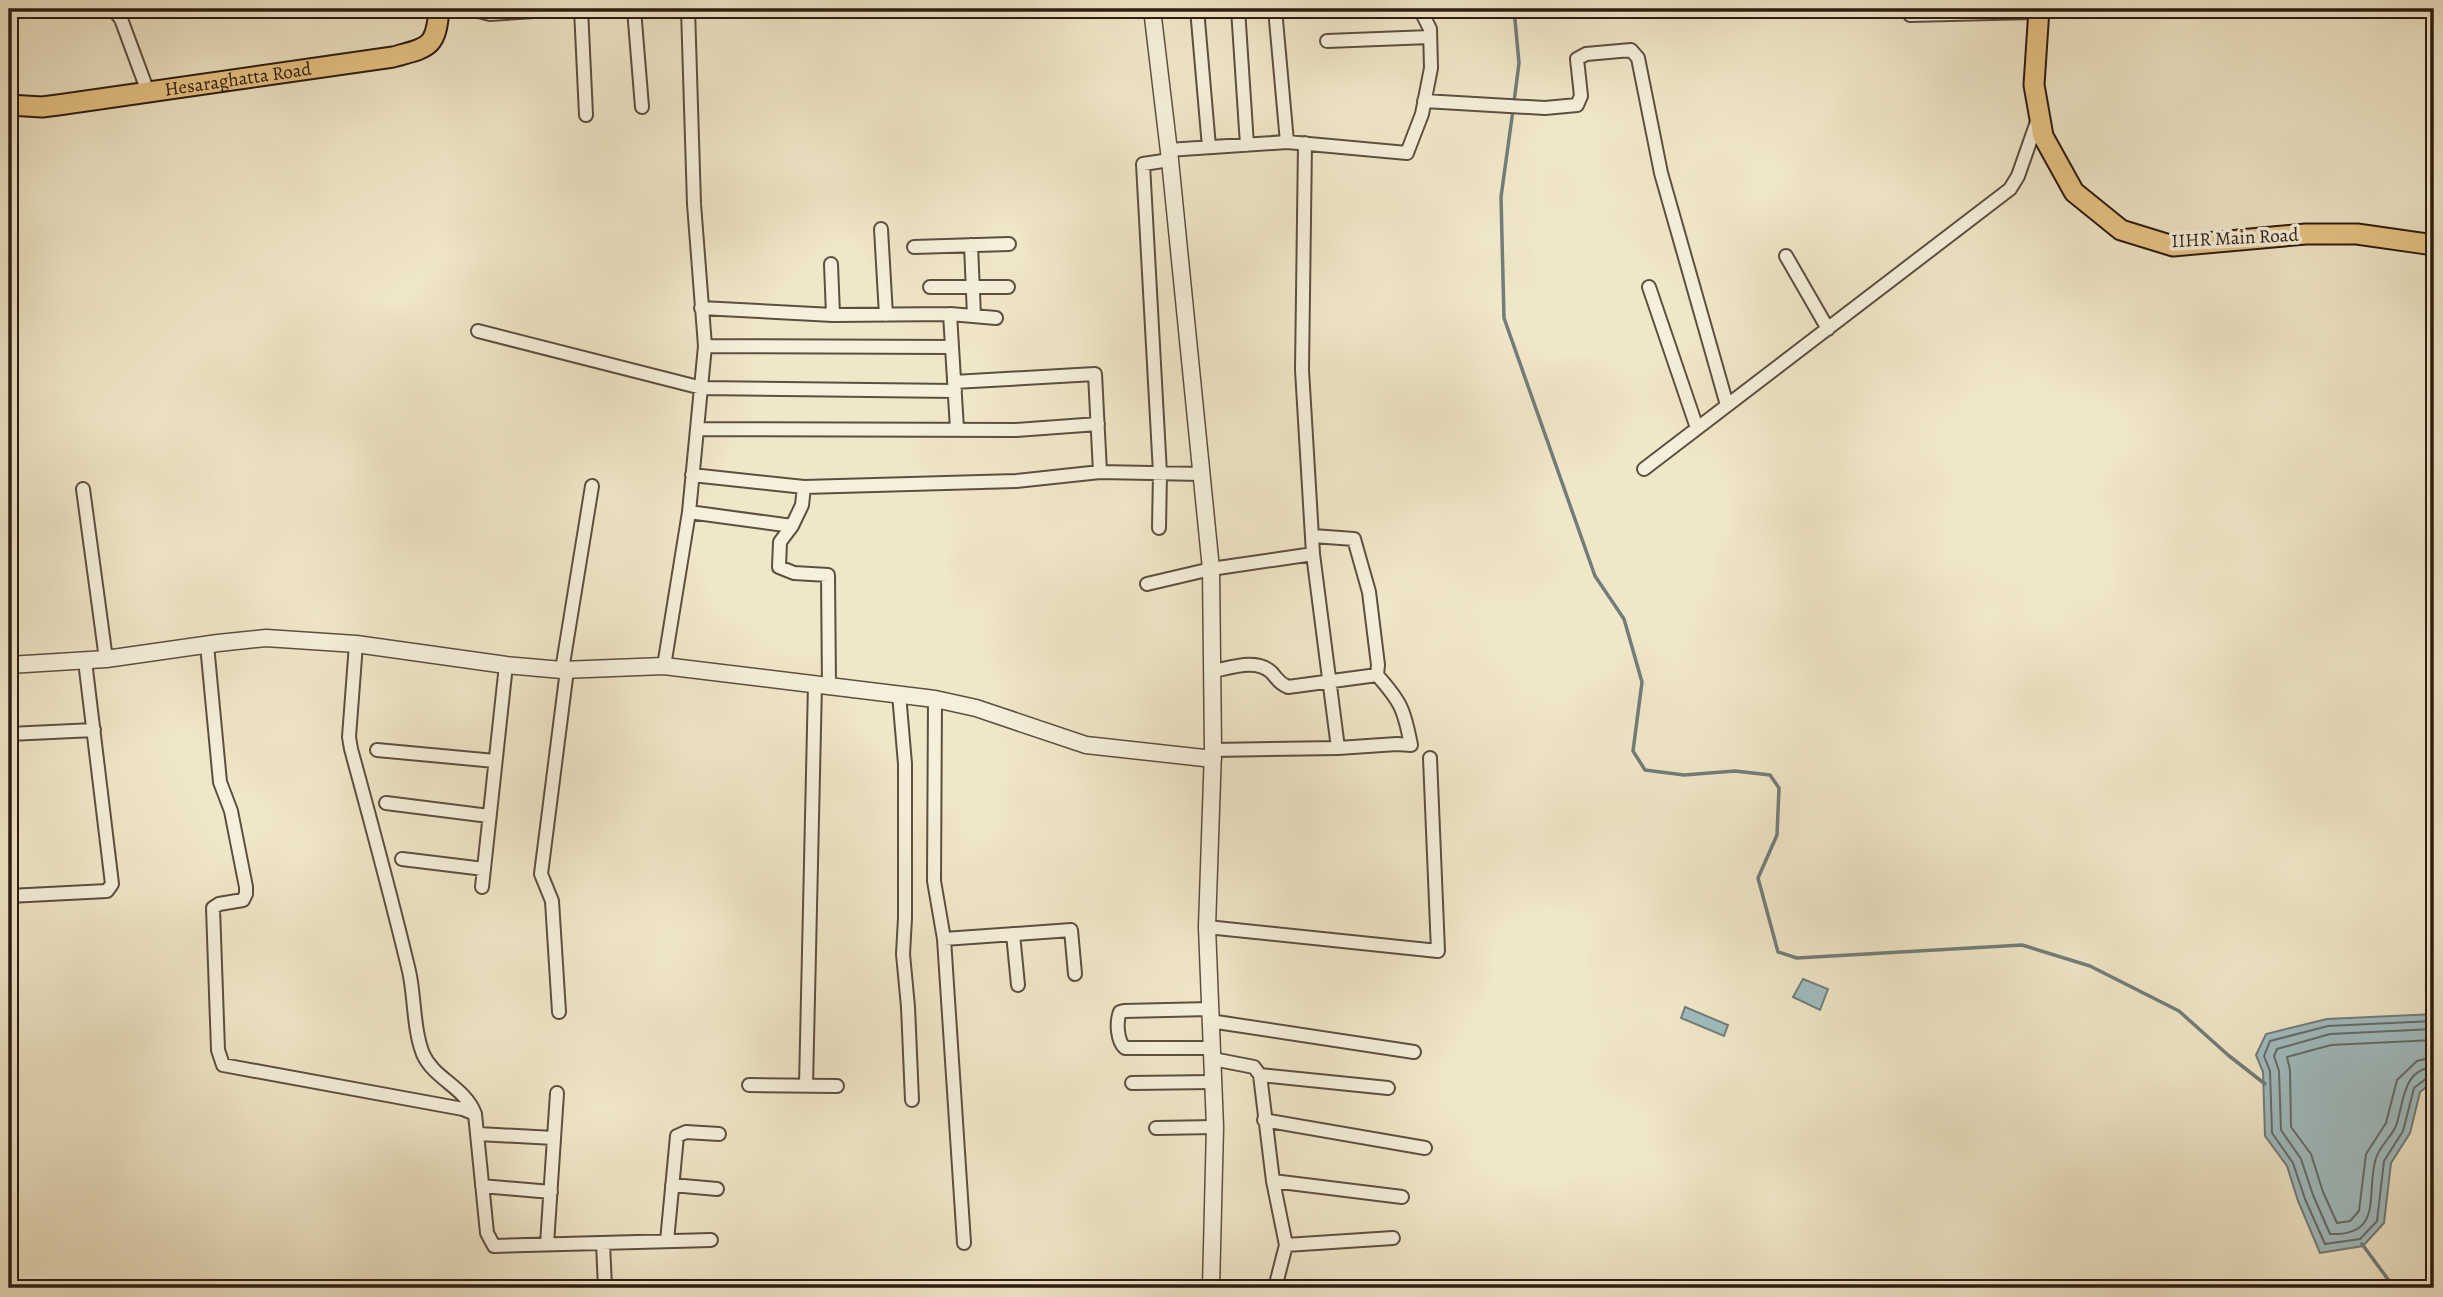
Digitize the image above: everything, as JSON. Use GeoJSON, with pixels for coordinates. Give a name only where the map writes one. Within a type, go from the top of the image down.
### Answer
{"type":"FeatureCollection","features":[{"type":"Feature","properties":{"kind":"main road","name":"Hesaraghatta Road"},"geometry":{"type":"LineString","coordinates":[[9,106],[42,107],[393,57],[429,44],[436,35],[439,9]]}},
{"type":"Feature","properties":{"kind":"main road","name":"IIHR Main Road"},"geometry":{"type":"LineString","coordinates":[[2039,10],[2034,85],[2043,136],[2074,192],[2121,230],[2173,246],[2306,234],[2357,234],[2434,244]]}},
{"type":"Feature","properties":{"kind":"street"},"geometry":{"type":"LineString","coordinates":[[113,9],[121,19],[148,92]]}},
{"type":"Feature","properties":{"kind":"street"},"geometry":{"type":"LineString","coordinates":[[470,9],[490,14],[563,9]]}},
{"type":"Feature","properties":{"kind":"street"},"geometry":{"type":"LineString","coordinates":[[581,9],[586,115]]}},
{"type":"Feature","properties":{"kind":"street"},"geometry":{"type":"LineString","coordinates":[[635,9],[642,107]]}},
{"type":"Feature","properties":{"kind":"street"},"geometry":{"type":"LineString","coordinates":[[664,666],[689,512],[705,346],[694,204],[688,9]]}},
{"type":"Feature","properties":{"kind":"street"},"geometry":{"type":"LineString","coordinates":[[1152,9],[1211,569],[1213,754],[1207,927],[1215,1127],[1211,1288]]}},
{"type":"Feature","properties":{"kind":"street"},"geometry":{"type":"LineString","coordinates":[[1197,9],[1209,147]]}},
{"type":"Feature","properties":{"kind":"street"},"geometry":{"type":"LineString","coordinates":[[1238,9],[1247,145]]}},
{"type":"Feature","properties":{"kind":"street"},"geometry":{"type":"LineString","coordinates":[[1275,9],[1287,142]]}},
{"type":"Feature","properties":{"kind":"street"},"geometry":{"type":"LineString","coordinates":[[1158,528],[1160,473],[1143,164],[1169,155],[1209,147],[1287,142],[1407,152],[1424,101],[1431,68],[1430,29],[1420,9]]}},
{"type":"Feature","properties":{"kind":"street"},"geometry":{"type":"LineString","coordinates":[[1910,15],[2039,10]]}},
{"type":"Feature","properties":{"kind":"street"},"geometry":{"type":"LineString","coordinates":[[1327,41],[1430,37]]}},
{"type":"Feature","properties":{"kind":"street"},"geometry":{"type":"LineString","coordinates":[[1424,101],[1545,108],[1577,106],[1581,96],[1577,59],[1586,54],[1631,50],[1638,58],[1661,173],[1727,405]]}},
{"type":"Feature","properties":{"kind":"street"},"geometry":{"type":"LineString","coordinates":[[1644,469],[2010,189],[2018,176],[2039,115]]}},
{"type":"Feature","properties":{"kind":"street"},"geometry":{"type":"LineString","coordinates":[[1305,144],[1302,370],[1313,554],[1338,748]]}},
{"type":"Feature","properties":{"kind":"street"},"geometry":{"type":"LineString","coordinates":[[881,229],[886,315]]}},
{"type":"Feature","properties":{"kind":"street"},"geometry":{"type":"LineString","coordinates":[[914,247],[1009,244]]}},
{"type":"Feature","properties":{"kind":"street"},"geometry":{"type":"LineString","coordinates":[[971,245],[974,316]]}},
{"type":"Feature","properties":{"kind":"street"},"geometry":{"type":"LineString","coordinates":[[1786,257],[1828,328]]}},
{"type":"Feature","properties":{"kind":"street"},"geometry":{"type":"LineString","coordinates":[[831,264],[833,315]]}},
{"type":"Feature","properties":{"kind":"street"},"geometry":{"type":"LineString","coordinates":[[930,287],[1007,287]]}},
{"type":"Feature","properties":{"kind":"street"},"geometry":{"type":"LineString","coordinates":[[1649,287],[1698,428]]}},
{"type":"Feature","properties":{"kind":"street"},"geometry":{"type":"LineString","coordinates":[[701,308],[833,315],[950,314],[996,318]]}},
{"type":"Feature","properties":{"kind":"street"},"geometry":{"type":"LineString","coordinates":[[950,314],[957,429]]}},
{"type":"Feature","properties":{"kind":"street"},"geometry":{"type":"LineString","coordinates":[[478,331],[702,388],[954,387],[1096,374],[1100,472]]}},
{"type":"Feature","properties":{"kind":"street"},"geometry":{"type":"LineString","coordinates":[[705,346],[952,347]]}},
{"type":"Feature","properties":{"kind":"street"},"geometry":{"type":"LineString","coordinates":[[698,429],[1016,429],[1098,424]]}},
{"type":"Feature","properties":{"kind":"street"},"geometry":{"type":"LineString","coordinates":[[692,475],[804,487],[1016,481],[1100,472],[1202,474]]}},
{"type":"Feature","properties":{"kind":"street"},"geometry":{"type":"LineString","coordinates":[[559,1012],[552,901],[541,874],[564,670],[592,486]]}},
{"type":"Feature","properties":{"kind":"street"},"geometry":{"type":"LineString","coordinates":[[804,487],[802,505],[792,526],[780,542],[779,567],[794,573],[828,575],[806,1086]]}},
{"type":"Feature","properties":{"kind":"street"},"geometry":{"type":"LineString","coordinates":[[83,489],[106,659]]}},
{"type":"Feature","properties":{"kind":"street"},"geometry":{"type":"LineString","coordinates":[[689,512],[792,526]]}},
{"type":"Feature","properties":{"kind":"street"},"geometry":{"type":"LineString","coordinates":[[9,665],[106,659],[266,638],[356,644],[506,665],[564,670],[664,666],[899,694],[976,708],[1086,746],[1213,754],[1411,745],[1398,699],[1377,675],[1369,593],[1354,539],[1313,536]]}},
{"type":"Feature","properties":{"kind":"street"},"geometry":{"type":"LineString","coordinates":[[1147,584],[1211,569],[1313,554]]}},
{"type":"Feature","properties":{"kind":"street"},"geometry":{"type":"LineString","coordinates":[[356,644],[349,737],[351,749],[409,973],[424,1056],[431,1066],[462,1092],[475,1114],[489,1240],[494,1246],[711,1240]]}},
{"type":"Feature","properties":{"kind":"street"},"geometry":{"type":"LineString","coordinates":[[207,645],[220,782],[231,811],[247,894],[243,900],[219,904],[213,908],[218,1050],[223,1065],[463,1109],[475,1114]]}},
{"type":"Feature","properties":{"kind":"street"},"geometry":{"type":"LineString","coordinates":[[9,896],[107,891],[111,888],[85,661]]}},
{"type":"Feature","properties":{"kind":"street"},"geometry":{"type":"LineString","coordinates":[[1213,671],[1247,664],[1262,667],[1271,672],[1278,684],[1287,687],[1377,675]]}},
{"type":"Feature","properties":{"kind":"street"},"geometry":{"type":"LineString","coordinates":[[482,887],[506,665]]}},
{"type":"Feature","properties":{"kind":"street"},"geometry":{"type":"LineString","coordinates":[[899,694],[905,764],[903,954],[912,1100]]}},
{"type":"Feature","properties":{"kind":"street"},"geometry":{"type":"LineString","coordinates":[[935,699],[934,881],[944,939],[964,1243]]}},
{"type":"Feature","properties":{"kind":"street"},"geometry":{"type":"LineString","coordinates":[[9,734],[94,730]]}},
{"type":"Feature","properties":{"kind":"street"},"geometry":{"type":"LineString","coordinates":[[377,750],[495,761]]}},
{"type":"Feature","properties":{"kind":"street"},"geometry":{"type":"LineString","coordinates":[[1207,927],[1438,951],[1430,758]]}},
{"type":"Feature","properties":{"kind":"street"},"geometry":{"type":"LineString","coordinates":[[386,803],[489,816]]}},
{"type":"Feature","properties":{"kind":"street"},"geometry":{"type":"LineString","coordinates":[[401,859],[484,869]]}},
{"type":"Feature","properties":{"kind":"street"},"geometry":{"type":"LineString","coordinates":[[944,939],[1071,930],[1075,974]]}},
{"type":"Feature","properties":{"kind":"street"},"geometry":{"type":"LineString","coordinates":[[1013,934],[1018,985]]}},
{"type":"Feature","properties":{"kind":"street"},"geometry":{"type":"LineString","coordinates":[[1275,1288],[1286,1245],[1273,1181],[1260,1074],[1254,1067],[1212,1054],[1125,1048],[1120,1043],[1120,1012],[1210,1015],[1414,1052]]}},
{"type":"Feature","properties":{"kind":"street"},"geometry":{"type":"LineString","coordinates":[[1260,1074],[1388,1088]]}},
{"type":"Feature","properties":{"kind":"street"},"geometry":{"type":"LineString","coordinates":[[1132,1083],[1213,1082]]}},
{"type":"Feature","properties":{"kind":"street"},"geometry":{"type":"LineString","coordinates":[[750,1085],[837,1086]]}},
{"type":"Feature","properties":{"kind":"street"},"geometry":{"type":"LineString","coordinates":[[547,1244],[558,1093]]}},
{"type":"Feature","properties":{"kind":"street"},"geometry":{"type":"LineString","coordinates":[[1264,1120],[1425,1148]]}},
{"type":"Feature","properties":{"kind":"street"},"geometry":{"type":"LineString","coordinates":[[1156,1128],[1215,1127]]}},
{"type":"Feature","properties":{"kind":"street"},"geometry":{"type":"LineString","coordinates":[[667,1241],[677,1136],[686,1132],[719,1134]]}},
{"type":"Feature","properties":{"kind":"street"},"geometry":{"type":"LineString","coordinates":[[478,1133],[554,1138]]}},
{"type":"Feature","properties":{"kind":"street"},"geometry":{"type":"LineString","coordinates":[[1273,1181],[1402,1197]]}},
{"type":"Feature","properties":{"kind":"street"},"geometry":{"type":"LineString","coordinates":[[672,1185],[717,1189]]}},
{"type":"Feature","properties":{"kind":"street"},"geometry":{"type":"LineString","coordinates":[[482,1186],[551,1192]]}},
{"type":"Feature","properties":{"kind":"street"},"geometry":{"type":"LineString","coordinates":[[1286,1245],[1393,1238]]}},
{"type":"Feature","properties":{"kind":"street"},"geometry":{"type":"LineString","coordinates":[[603,1243],[605,1288]]}},
{"type":"Feature","properties":{"kind":"street"},"geometry":{"type":"LineString","coordinates":[[709,1288],[714,1288]]}},
{"type":"Feature","properties":{"kind":"water"},"geometry":{"type":"Polygon","coordinates":[[[1803,979],[1828,989],[1820,1010],[1793,997],[1803,979]]]}},
{"type":"Feature","properties":{"kind":"water"},"geometry":{"type":"Polygon","coordinates":[[[1685,1007],[1728,1025],[1724,1036],[1681,1018],[1685,1007]]]}},
{"type":"Feature","properties":{"kind":"water"},"geometry":{"type":"Polygon","coordinates":[[[2434,1014],[2434,1081],[2420,1092],[2410,1133],[2391,1163],[2384,1223],[2363,1246],[2320,1253],[2298,1201],[2287,1166],[2265,1136],[2263,1072],[2256,1055],[2266,1034],[2327,1019],[2434,1014]]]}},
{"type":"Feature","properties":{"kind":"waterway"},"geometry":{"type":"LineString","coordinates":[[1514,9],[1519,63],[1514,102]]}},
{"type":"Feature","properties":{"kind":"waterway"},"geometry":{"type":"LineString","coordinates":[[1513,110],[1501,197],[1504,318],[1595,576],[1624,619],[1642,682],[1633,751],[1645,770],[1684,775],[1735,771],[1770,775],[1779,788],[1777,835],[1758,878],[1778,952],[1797,958],[2022,945],[2090,966],[2179,1011],[2265,1084]]}},
{"type":"Feature","properties":{"kind":"waterway"},"geometry":{"type":"LineString","coordinates":[[2362,1244],[2390,1282],[2390,1288]]}}]}
